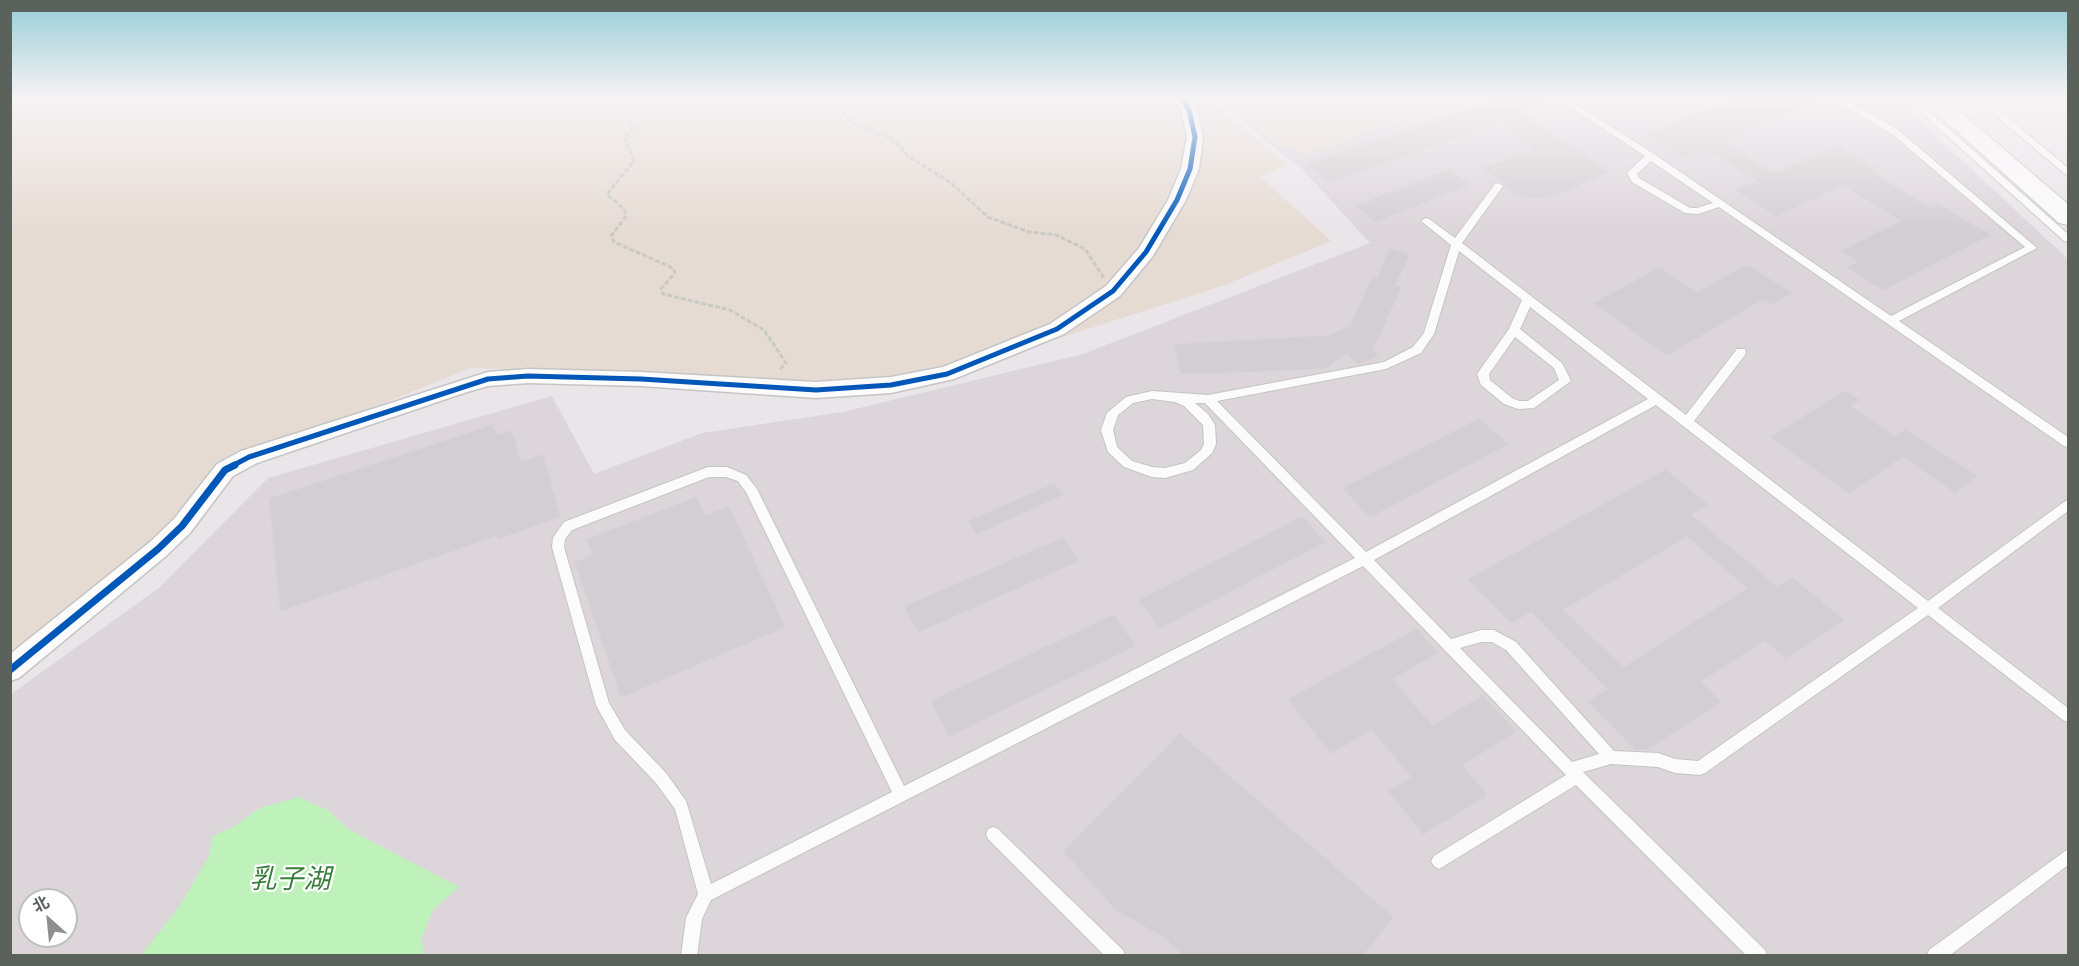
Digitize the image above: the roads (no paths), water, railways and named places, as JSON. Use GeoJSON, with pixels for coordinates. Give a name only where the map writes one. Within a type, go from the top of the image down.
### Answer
{"type":"FeatureCollection","features":[{"type":"Feature","properties":{"kind":"main road"},"geometry":{"type":"LineString","coordinates":[[1999,143],[2068,217]]}},
{"type":"Feature","properties":{"kind":"main road"},"geometry":{"type":"LineString","coordinates":[[2007,143],[2068,196]]}},
{"type":"Feature","properties":{"kind":"street"},"geometry":{"type":"LineString","coordinates":[[10,670],[158,549],[182,526],[225,470],[249,457],[459,387],[488,379],[528,376],[816,390],[891,385],[946,374],[1057,329],[1113,291],[1146,252],[1177,200],[1190,169],[1194,143]]}},
{"type":"Feature","properties":{"kind":"lane"},"geometry":{"type":"LineString","coordinates":[[1631,143],[2068,443]]}},
{"type":"Feature","properties":{"kind":"lane"},"geometry":{"type":"LineString","coordinates":[[1890,321],[2032,248],[1908,143]]}},
{"type":"Feature","properties":{"kind":"lane"},"geometry":{"type":"LineString","coordinates":[[1960,143],[2068,239]]}},
{"type":"Feature","properties":{"kind":"lane"},"geometry":{"type":"LineString","coordinates":[[2023,143],[2068,172]]}},
{"type":"Feature","properties":{"kind":"lane"},"geometry":{"type":"LineString","coordinates":[[1651,156],[1632,173],[1635,180],[1688,211],[1698,211],[1720,204]]}},
{"type":"Feature","properties":{"kind":"lane"},"geometry":{"type":"LineString","coordinates":[[1177,398],[1197,409],[1209,425],[1210,444],[1198,461],[1178,471],[1152,472],[1128,464],[1119,457],[1108,439],[1107,430],[1113,413],[1120,405],[1141,396],[1165,395],[1177,398],[1209,399],[1386,365],[1417,350],[1429,334],[1456,244],[1498,186]]}},
{"type":"Feature","properties":{"kind":"lane"},"geometry":{"type":"LineString","coordinates":[[1426,221],[2068,716]]}},
{"type":"Feature","properties":{"kind":"lane"},"geometry":{"type":"LineString","coordinates":[[1514,330],[1558,366],[1565,381],[1530,405],[1518,405],[1508,401],[1485,382],[1483,374],[1514,330],[1528,299]]}},
{"type":"Feature","properties":{"kind":"lane"},"geometry":{"type":"LineString","coordinates":[[1687,422],[1741,352]]}},
{"type":"Feature","properties":{"kind":"lane"},"geometry":{"type":"LineString","coordinates":[[1209,399],[1573,772],[1759,956]]}},
{"type":"Feature","properties":{"kind":"lane"},"geometry":{"type":"LineString","coordinates":[[689,956],[694,918],[706,895],[1364,559],[1657,399]]}},
{"type":"Feature","properties":{"kind":"lane"},"geometry":{"type":"LineString","coordinates":[[706,895],[681,806],[662,778],[620,735],[603,705],[558,547],[559,538],[568,526],[708,472],[727,472],[742,478],[751,489],[901,795]]}},
{"type":"Feature","properties":{"kind":"lane"},"geometry":{"type":"LineString","coordinates":[[1439,861],[1573,772],[1611,756],[1658,760],[1675,766],[1700,768],[1928,608],[2068,505]]}},
{"type":"Feature","properties":{"kind":"lane"},"geometry":{"type":"LineString","coordinates":[[1449,645],[1481,636],[1494,636],[1511,646],[1611,756]]}},
{"type":"Feature","properties":{"kind":"lane"},"geometry":{"type":"LineString","coordinates":[[993,834],[1117,956]]}},
{"type":"Feature","properties":{"kind":"lane"},"geometry":{"type":"LineString","coordinates":[[1935,956],[2068,856]]}},
{"type":"Feature","properties":{"kind":"water","name":"乳子湖"},"geometry":{"type":"Polygon","coordinates":[[[299,797],[329,811],[348,829],[459,887],[432,911],[421,942],[425,955],[141,955],[177,910],[208,858],[213,836],[233,827],[260,808],[299,797]]]}}]}
